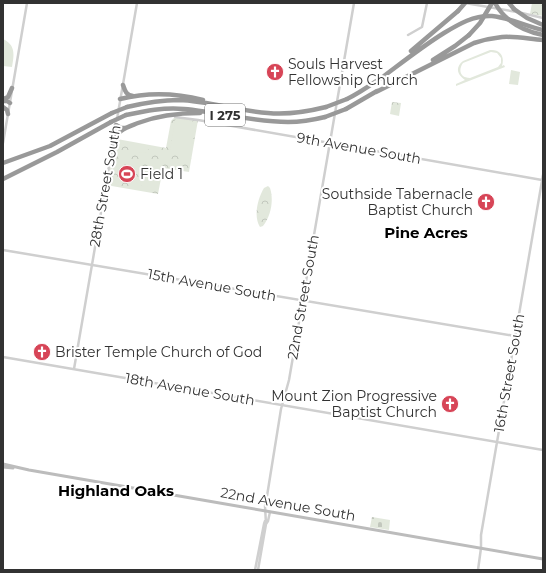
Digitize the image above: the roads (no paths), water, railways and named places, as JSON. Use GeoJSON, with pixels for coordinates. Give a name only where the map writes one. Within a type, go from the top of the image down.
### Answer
{"type":"FeatureCollection","features":[{"type":"Feature","properties":{"kind":"highway","name":"I 275"},"geometry":{"type":"LineString","coordinates":[[3,163],[50,146],[112,113],[142,103],[178,100],[282,114],[296,114],[326,107],[353,97],[372,85],[458,11],[464,3]]}},
{"type":"Feature","properties":{"kind":"highway"},"geometry":{"type":"LineString","coordinates":[[494,3],[504,15],[516,25],[542,38]]}},
{"type":"Feature","properties":{"kind":"highway","name":"I 275"},"geometry":{"type":"LineString","coordinates":[[4,178],[111,122],[126,115],[144,111],[168,108],[183,109],[270,121],[289,122],[325,117],[346,109],[455,46],[480,23],[494,3]]}},
{"type":"Feature","properties":{"kind":"highway"},"geometry":{"type":"LineString","coordinates":[[509,3],[516,11],[543,25]]}},
{"type":"Feature","properties":{"kind":"highway"},"geometry":{"type":"LineString","coordinates":[[372,85],[424,45],[463,22],[481,17],[492,16],[543,30]]}},
{"type":"Feature","properties":{"kind":"highway"},"geometry":{"type":"LineString","coordinates":[[376,92],[474,43],[500,37],[542,38]]}},
{"type":"Feature","properties":{"kind":"highway"},"geometry":{"type":"LineString","coordinates":[[123,85],[128,94],[134,96]]}},
{"type":"Feature","properties":{"kind":"highway"},"geometry":{"type":"LineString","coordinates":[[3,103],[8,97],[12,88]]}},
{"type":"Feature","properties":{"kind":"highway"},"geometry":{"type":"LineString","coordinates":[[120,99],[134,96],[164,94],[182,95],[228,107]]}},
{"type":"Feature","properties":{"kind":"highway"},"geometry":{"type":"LineString","coordinates":[[3,103],[10,103]]}},
{"type":"Feature","properties":{"kind":"highway"},"geometry":{"type":"LineString","coordinates":[[3,103],[8,114]]}},
{"type":"Feature","properties":{"kind":"highway"},"geometry":{"type":"LineString","coordinates":[[113,144],[120,132],[154,117],[186,113],[220,114]]}},
{"type":"Feature","properties":{"kind":"highway"},"geometry":{"type":"LineString","coordinates":[[116,125],[121,128],[127,128]]}},
{"type":"Feature","properties":{"kind":"main road","name":"22nd Avenue South"},"geometry":{"type":"LineString","coordinates":[[3,464],[29,470],[543,559]]}},
{"type":"Feature","properties":{"kind":"main road","name":"22nd Avenue South"},"geometry":{"type":"LineString","coordinates":[[3,467],[29,470]]}},
{"type":"Feature","properties":{"kind":"street"},"geometry":{"type":"LineString","coordinates":[[3,143],[27,3]]}},
{"type":"Feature","properties":{"kind":"street","name":"28th Street South"},"geometry":{"type":"LineString","coordinates":[[74,369],[137,3]]}},
{"type":"Feature","properties":{"kind":"street","name":"22nd Street South"},"geometry":{"type":"LineString","coordinates":[[256,570],[265,522],[266,496],[289,380],[354,3]]}},
{"type":"Feature","properties":{"kind":"street"},"geometry":{"type":"LineString","coordinates":[[408,35],[423,26],[427,3]]}},
{"type":"Feature","properties":{"kind":"street"},"geometry":{"type":"LineString","coordinates":[[464,3],[542,17]]}},
{"type":"Feature","properties":{"kind":"street","name":"9th Avenue South"},"geometry":{"type":"LineString","coordinates":[[175,117],[542,180]]}},
{"type":"Feature","properties":{"kind":"street","name":"16th Street South"},"geometry":{"type":"LineString","coordinates":[[478,570],[481,535],[543,175]]}},
{"type":"Feature","properties":{"kind":"street","name":"15th Avenue South"},"geometry":{"type":"LineString","coordinates":[[3,250],[515,336]]}},
{"type":"Feature","properties":{"kind":"street","name":"18th Avenue South"},"geometry":{"type":"LineString","coordinates":[[3,357],[543,450]]}},
{"type":"Feature","properties":{"kind":"street"},"geometry":{"type":"LineString","coordinates":[[265,522],[268,521],[270,512]]}},
{"type":"Feature","properties":{"kind":"place","name":"Souls Harvest Fellowship Church"},"geometry":{"type":"Point","coordinates":[275,72]}},
{"type":"Feature","properties":{"kind":"place","name":"Field 1"},"geometry":{"type":"Point","coordinates":[127,174]}},
{"type":"Feature","properties":{"kind":"place","name":"Southside Tabernacle Baptist Church"},"geometry":{"type":"Point","coordinates":[486,202]}},
{"type":"Feature","properties":{"kind":"place","name":"Brister Temple Church of God"},"geometry":{"type":"Point","coordinates":[42,352]}},
{"type":"Feature","properties":{"kind":"place","name":"Mount Zion Progressive Baptist Church"},"geometry":{"type":"Point","coordinates":[450,404]}},
{"type":"Feature","properties":{"kind":"district","name":"Pine Acres"},"geometry":{"type":"Point","coordinates":[426,232]}},
{"type":"Feature","properties":{"kind":"district","name":"Highland Oaks"},"geometry":{"type":"Point","coordinates":[116,490]}}]}
